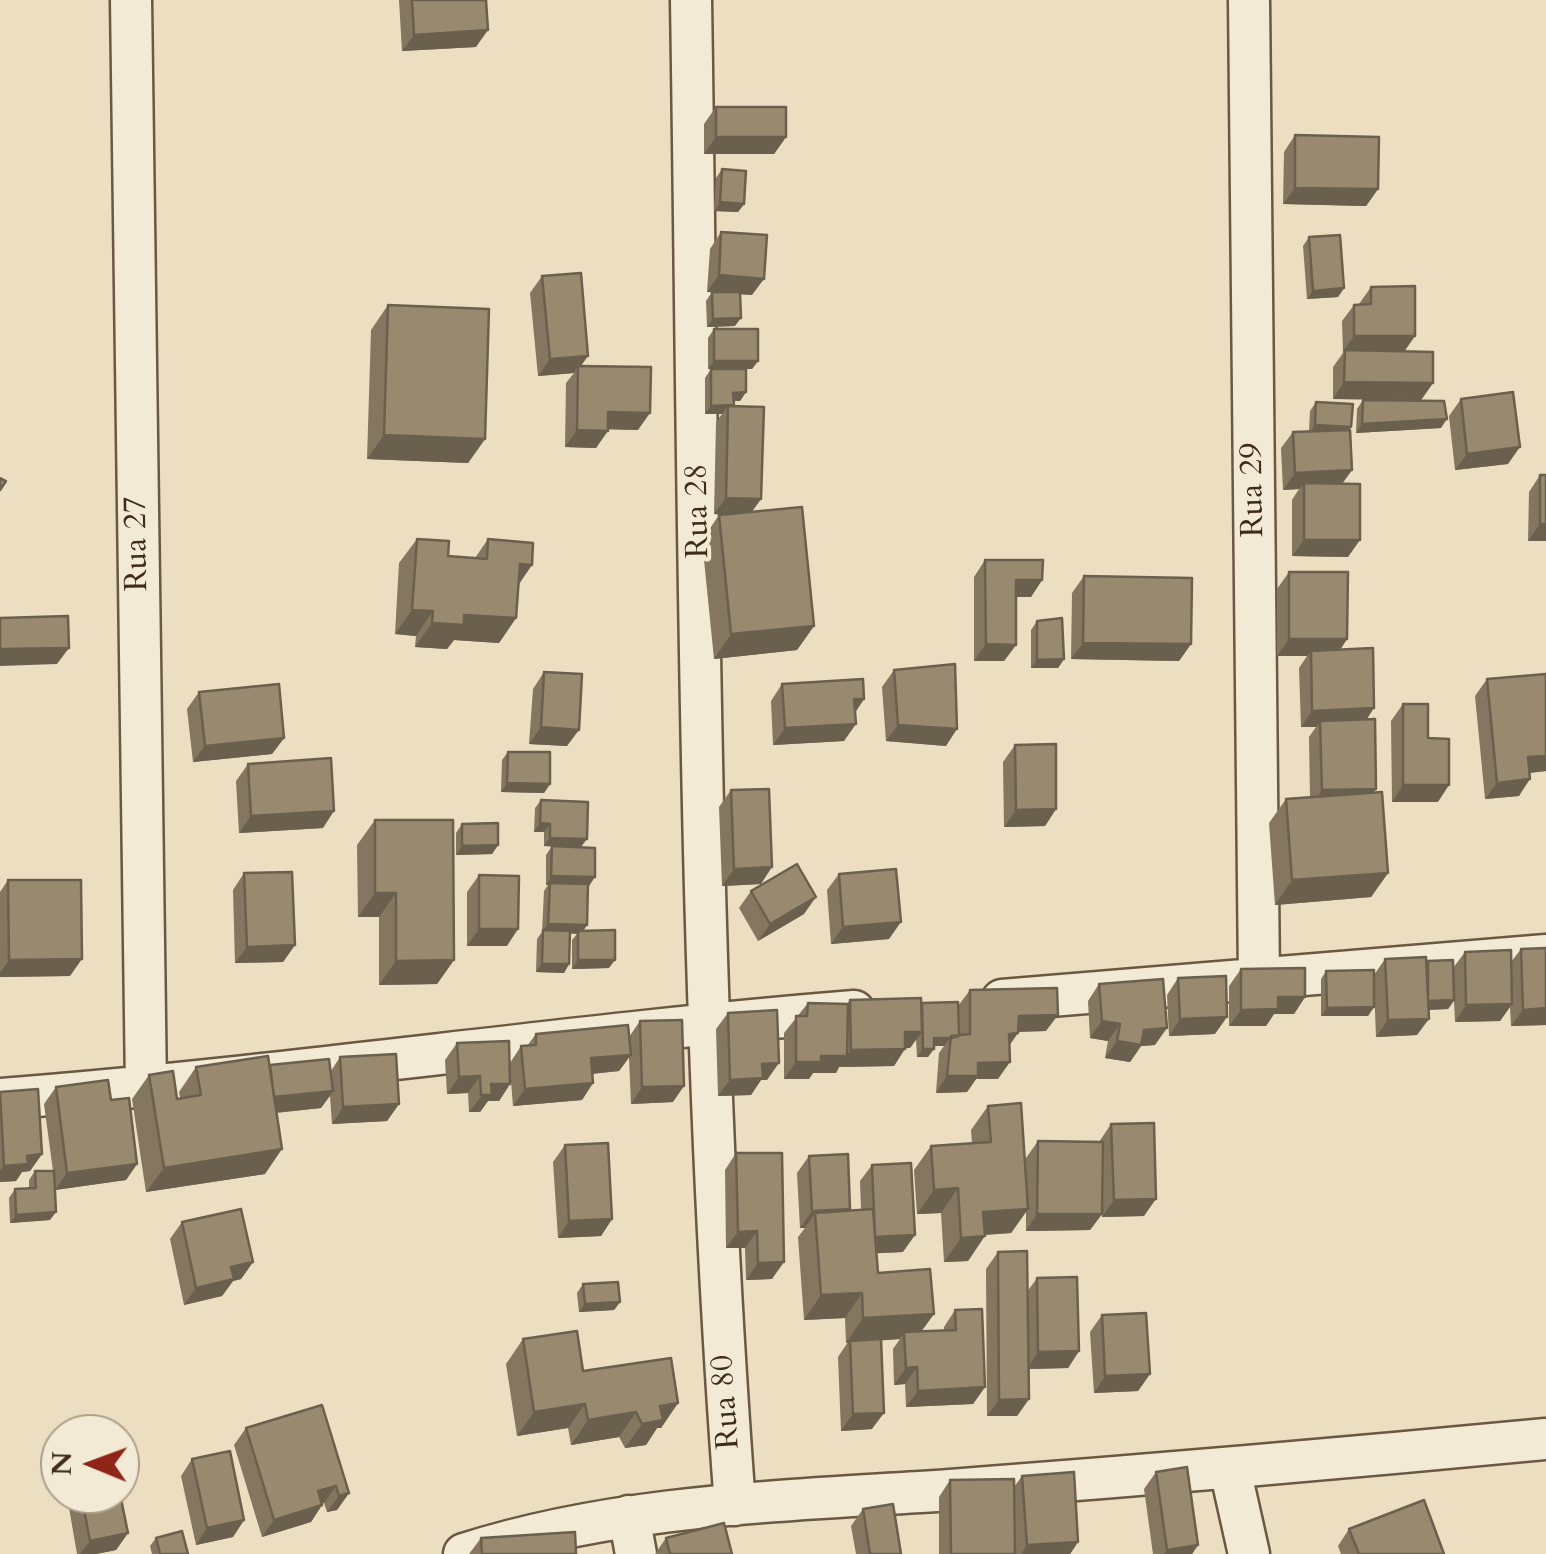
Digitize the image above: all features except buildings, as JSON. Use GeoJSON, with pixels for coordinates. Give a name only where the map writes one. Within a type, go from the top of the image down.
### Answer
{"type":"FeatureCollection","features":[{"type":"Feature","properties":{"kind":"street","name":"Rua 27"},"geometry":{"type":"LineString","coordinates":[[131,0],[146,1088]]}},
{"type":"Feature","properties":{"kind":"street","name":"Rua 28"},"geometry":{"type":"LineString","coordinates":[[692,0],[708,1023]]}},
{"type":"Feature","properties":{"kind":"street","name":"Rua 29"},"geometry":{"type":"LineString","coordinates":[[1249,0],[1259,979]]}},
{"type":"Feature","properties":{"kind":"street"},"geometry":{"type":"LineString","coordinates":[[964,1003],[1546,954]]}},
{"type":"Feature","properties":{"kind":"street"},"geometry":{"type":"LineString","coordinates":[[0,1099],[146,1088],[708,1023],[885,1009]]}},
{"type":"Feature","properties":{"kind":"street","name":"Rua 80"},"geometry":{"type":"LineString","coordinates":[[708,1023],[719,1297],[735,1505]]}},
{"type":"Feature","properties":{"kind":"street"},"geometry":{"type":"LineString","coordinates":[[464,1554],[506,1540],[632,1535],[735,1505],[1230,1470],[1546,1439]]}},
{"type":"Feature","properties":{"kind":"street"},"geometry":{"type":"LineString","coordinates":[[1230,1470],[1249,1554]]}}]}
